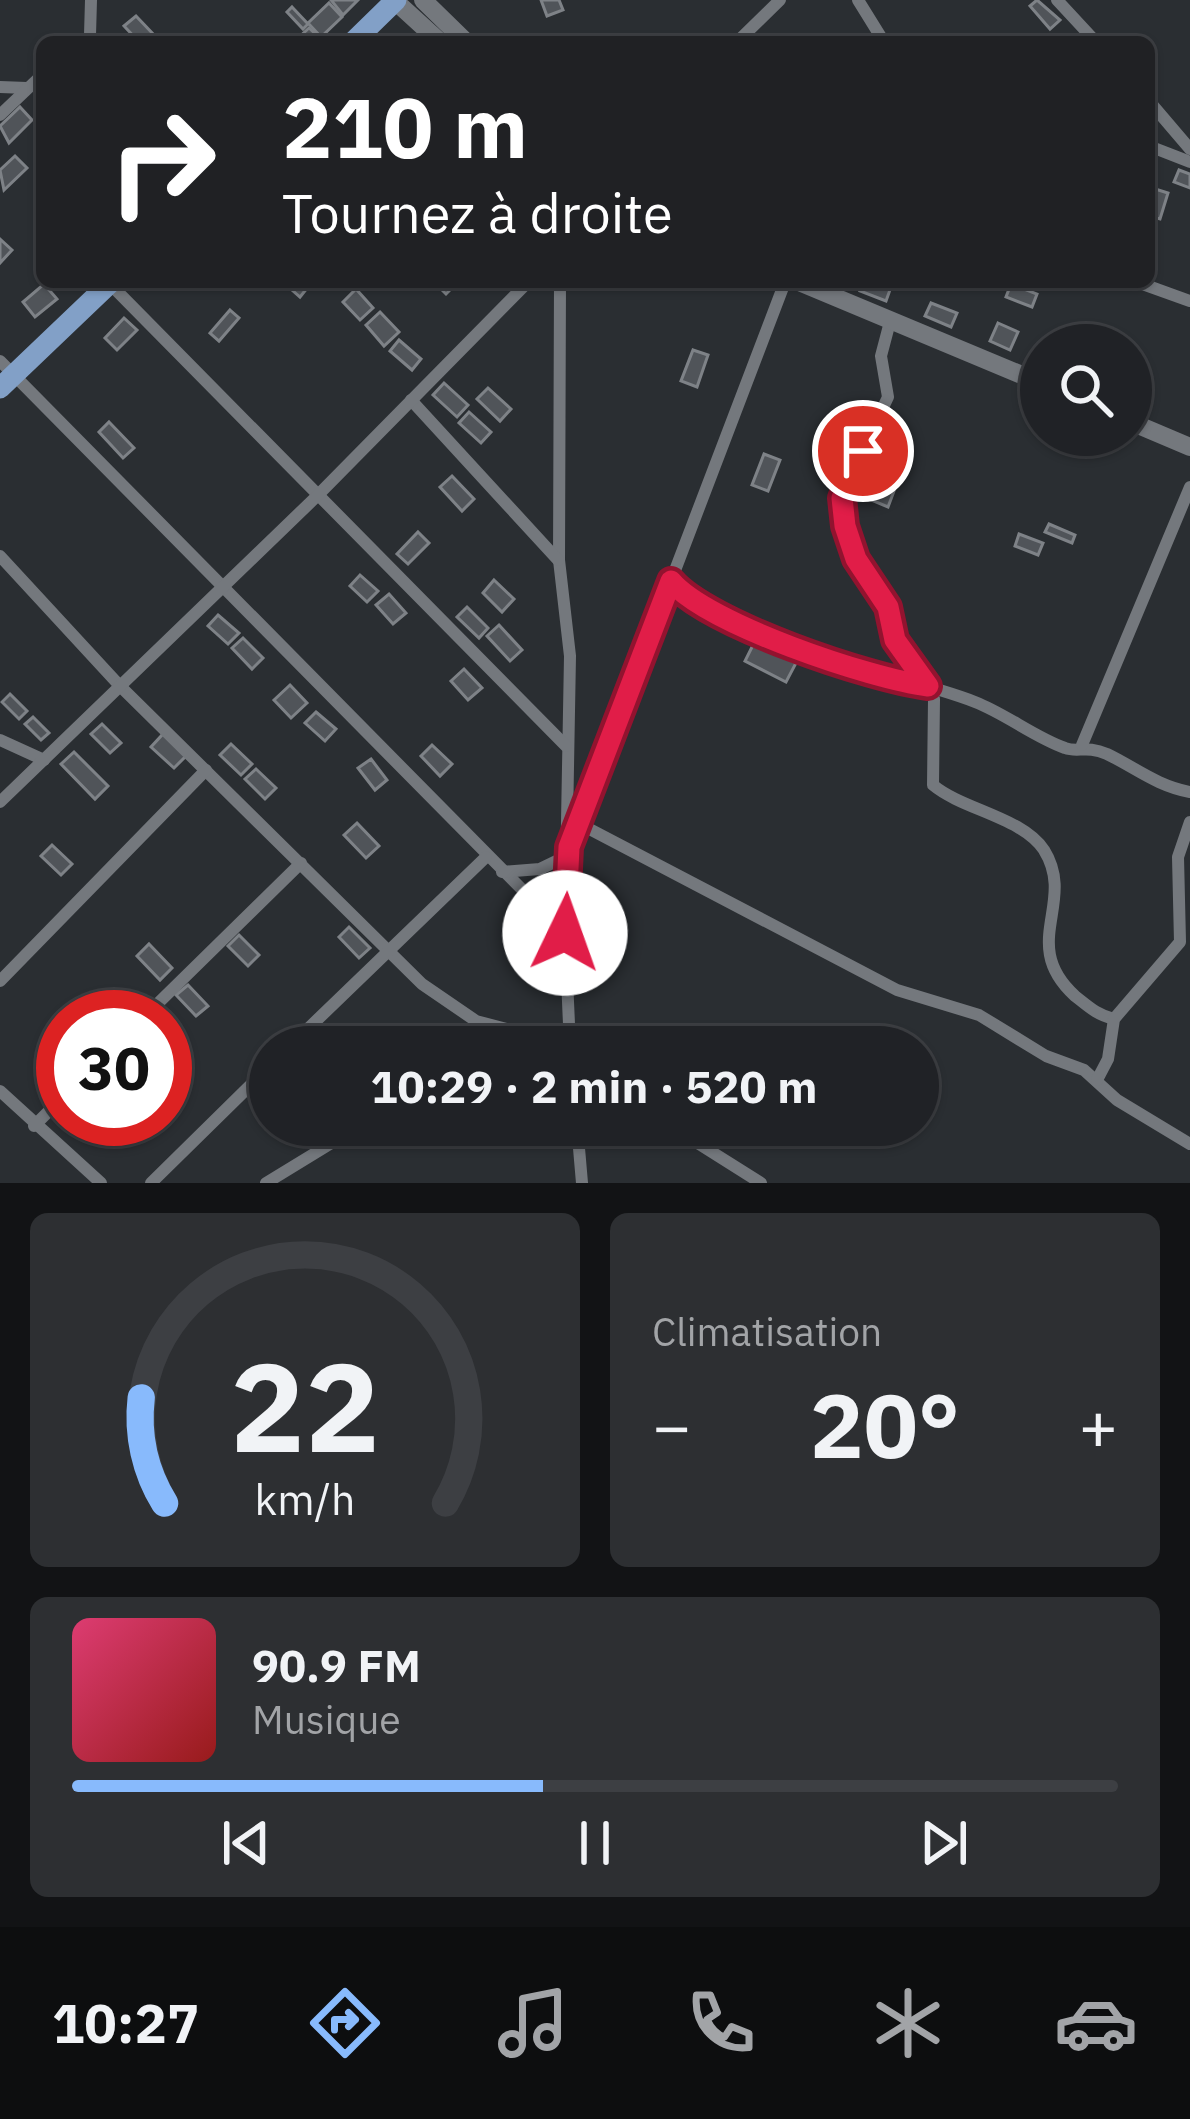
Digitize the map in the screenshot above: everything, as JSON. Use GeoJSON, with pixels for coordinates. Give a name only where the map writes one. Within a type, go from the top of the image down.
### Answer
{"type":"FeatureCollection","features":[{"type":"Feature","properties":{"kind":"main road"},"geometry":{"type":"LineString","coordinates":[[359,36],[395,0],[434,36]]}},
{"type":"Feature","properties":{"kind":"main road"},"geometry":{"type":"LineString","coordinates":[[423,0],[460,36]]}},
{"type":"Feature","properties":{"kind":"main road"},"geometry":{"type":"LineString","coordinates":[[4,374],[105,288]]}},
{"type":"Feature","properties":{"kind":"main road"},"geometry":{"type":"LineString","coordinates":[[814,288],[1020,374]]}},
{"type":"Feature","properties":{"kind":"main road"},"geometry":{"type":"LineString","coordinates":[[1152,431],[1190,447]]}},
{"type":"Feature","properties":{"kind":"street"},"geometry":{"type":"LineString","coordinates":[[89,36],[91,0]]}},
{"type":"Feature","properties":{"kind":"street"},"geometry":{"type":"LineString","coordinates":[[858,0],[880,36]]}},
{"type":"Feature","properties":{"kind":"street"},"geometry":{"type":"LineString","coordinates":[[1057,0],[1090,36]]}},
{"type":"Feature","properties":{"kind":"street"},"geometry":{"type":"LineString","coordinates":[[742,36],[772,3]]}},
{"type":"Feature","properties":{"kind":"street"},"geometry":{"type":"LineString","coordinates":[[0,115],[36,80]]}},
{"type":"Feature","properties":{"kind":"street"},"geometry":{"type":"LineString","coordinates":[[0,87],[27,88]]}},
{"type":"Feature","properties":{"kind":"street"},"geometry":{"type":"LineString","coordinates":[[1155,108],[1190,149]]}},
{"type":"Feature","properties":{"kind":"street"},"geometry":{"type":"LineString","coordinates":[[1155,152],[1190,162]]}},
{"type":"Feature","properties":{"kind":"street"},"geometry":{"type":"LineString","coordinates":[[116,288],[566,746]]}},
{"type":"Feature","properties":{"kind":"street"},"geometry":{"type":"LineString","coordinates":[[0,802],[317,496],[522,288]]}},
{"type":"Feature","properties":{"kind":"street"},"geometry":{"type":"LineString","coordinates":[[560,288],[559,560],[570,656],[565,933],[569,1026]]}},
{"type":"Feature","properties":{"kind":"street"},"geometry":{"type":"LineString","coordinates":[[502,872],[540,869],[569,851],[783,288]]}},
{"type":"Feature","properties":{"kind":"street"},"geometry":{"type":"LineString","coordinates":[[1153,288],[1190,302]]}},
{"type":"Feature","properties":{"kind":"street"},"geometry":{"type":"LineString","coordinates":[[891,318],[881,356],[888,398],[846,486],[845,526],[856,559],[888,607],[895,640],[928,686],[936,711],[933,785],[1040,845],[1055,884],[1046,941],[1049,959],[1062,982],[1091,1011],[1114,1019]]}},
{"type":"Feature","properties":{"kind":"street"},"geometry":{"type":"LineString","coordinates":[[4,374],[565,933]]}},
{"type":"Feature","properties":{"kind":"street"},"geometry":{"type":"LineString","coordinates":[[411,400],[559,560]]}},
{"type":"Feature","properties":{"kind":"street"},"geometry":{"type":"LineString","coordinates":[[1082,745],[1190,488]]}},
{"type":"Feature","properties":{"kind":"street"},"geometry":{"type":"LineString","coordinates":[[0,556],[121,686],[388,948],[454,1009],[503,1026]]}},
{"type":"Feature","properties":{"kind":"street"},"geometry":{"type":"LineString","coordinates":[[671,581],[692,603],[756,633],[999,712],[1066,749],[1082,745],[1147,779],[1190,792]]}},
{"type":"Feature","properties":{"kind":"street"},"geometry":{"type":"LineString","coordinates":[[0,740],[44,760]]}},
{"type":"Feature","properties":{"kind":"street"},"geometry":{"type":"LineString","coordinates":[[0,980],[206,770]]}},
{"type":"Feature","properties":{"kind":"street"},"geometry":{"type":"LineString","coordinates":[[1096,1080],[1108,1060],[1114,1019],[1180,942],[1178,857],[1190,822]]}},
{"type":"Feature","properties":{"kind":"street"},"geometry":{"type":"LineString","coordinates":[[578,823],[897,990],[979,1015],[1096,1080],[1118,1100],[1190,1144]]}},
{"type":"Feature","properties":{"kind":"street"},"geometry":{"type":"LineString","coordinates":[[310,1026],[486,857]]}},
{"type":"Feature","properties":{"kind":"street"},"geometry":{"type":"LineString","coordinates":[[171,990],[301,862]]}},
{"type":"Feature","properties":{"kind":"street"},"geometry":{"type":"LineString","coordinates":[[151,1183],[249,1087]]}},
{"type":"Feature","properties":{"kind":"street"},"geometry":{"type":"LineString","coordinates":[[0,1091],[101,1183]]}},
{"type":"Feature","properties":{"kind":"street"},"geometry":{"type":"LineString","coordinates":[[266,1183],[327,1146]]}},
{"type":"Feature","properties":{"kind":"street"},"geometry":{"type":"LineString","coordinates":[[579,1146],[583,1183]]}},
{"type":"Feature","properties":{"kind":"street"},"geometry":{"type":"LineString","coordinates":[[702,1146],[761,1183]]}},
{"type":"Feature","properties":{"kind":"building"},"geometry":{"type":"Polygon","coordinates":[[[331,0],[358,0],[343,15],[331,0]]]}},
{"type":"Feature","properties":{"kind":"building"},"geometry":{"type":"Polygon","coordinates":[[[541,0],[559,0],[563,10],[547,16],[541,0]]]}},
{"type":"Feature","properties":{"kind":"building"},"geometry":{"type":"Polygon","coordinates":[[[1037,0],[1060,20],[1050,29],[1030,6],[1037,0]]]}},
{"type":"Feature","properties":{"kind":"building"},"geometry":{"type":"Polygon","coordinates":[[[329,3],[342,17],[322,36],[308,23],[329,3]]]}},
{"type":"Feature","properties":{"kind":"building"},"geometry":{"type":"Polygon","coordinates":[[[292,7],[308,24],[303,29],[287,12],[292,7]]]}},
{"type":"Feature","properties":{"kind":"building"},"geometry":{"type":"Polygon","coordinates":[[[136,16],[155,36],[133,36],[124,26],[136,16]]]}},
{"type":"Feature","properties":{"kind":"building"},"geometry":{"type":"Polygon","coordinates":[[[20,107],[32,120],[9,143],[0,126],[20,107]]]}},
{"type":"Feature","properties":{"kind":"building"},"geometry":{"type":"Polygon","coordinates":[[[15,156],[27,168],[4,190],[0,170],[15,156]]]}},
{"type":"Feature","properties":{"kind":"building"},"geometry":{"type":"Polygon","coordinates":[[[1179,170],[1190,174],[1190,188],[1174,182],[1179,170]]]}},
{"type":"Feature","properties":{"kind":"building"},"geometry":{"type":"Polygon","coordinates":[[[1155,189],[1168,193],[1160,219],[1155,218],[1155,189]]]}},
{"type":"Feature","properties":{"kind":"building"},"geometry":{"type":"Polygon","coordinates":[[[0,239],[12,250],[0,263],[0,239]]]}},
{"type":"Feature","properties":{"kind":"building"},"geometry":{"type":"Polygon","coordinates":[[[39,288],[47,288],[57,299],[35,317],[23,302],[39,288]]]}},
{"type":"Feature","properties":{"kind":"building"},"geometry":{"type":"Polygon","coordinates":[[[861,288],[891,288],[886,301],[861,288]]]}},
{"type":"Feature","properties":{"kind":"building"},"geometry":{"type":"Polygon","coordinates":[[[1009,288],[1037,294],[1032,307],[1006,297],[1009,288]]]}},
{"type":"Feature","properties":{"kind":"building"},"geometry":{"type":"Polygon","coordinates":[[[356,289],[373,308],[360,320],[343,302],[356,289]]]}},
{"type":"Feature","properties":{"kind":"building"},"geometry":{"type":"Polygon","coordinates":[[[931,303],[957,313],[951,327],[925,316],[931,303]]]}},
{"type":"Feature","properties":{"kind":"building"},"geometry":{"type":"Polygon","coordinates":[[[230,310],[239,318],[219,341],[210,333],[230,310]]]}},
{"type":"Feature","properties":{"kind":"building"},"geometry":{"type":"Polygon","coordinates":[[[380,312],[399,332],[384,346],[366,325],[380,312]]]}},
{"type":"Feature","properties":{"kind":"building"},"geometry":{"type":"Polygon","coordinates":[[[124,318],[137,330],[117,350],[105,338],[124,318]]]}},
{"type":"Feature","properties":{"kind":"building"},"geometry":{"type":"Polygon","coordinates":[[[998,323],[1018,332],[1010,350],[990,341],[998,323]]]}},
{"type":"Feature","properties":{"kind":"building"},"geometry":{"type":"Polygon","coordinates":[[[399,340],[421,359],[412,370],[390,351],[399,340]]]}},
{"type":"Feature","properties":{"kind":"building"},"geometry":{"type":"Polygon","coordinates":[[[693,350],[708,355],[697,387],[681,381],[693,350]]]}},
{"type":"Feature","properties":{"kind":"building"},"geometry":{"type":"Polygon","coordinates":[[[444,383],[468,405],[457,417],[433,395],[444,383]]]}},
{"type":"Feature","properties":{"kind":"building"},"geometry":{"type":"Polygon","coordinates":[[[488,388],[511,409],[500,421],[477,399],[488,388]]]}},
{"type":"Feature","properties":{"kind":"building"},"geometry":{"type":"Polygon","coordinates":[[[469,412],[491,432],[481,443],[459,423],[469,412]]]}},
{"type":"Feature","properties":{"kind":"building"},"geometry":{"type":"Polygon","coordinates":[[[109,422],[134,448],[123,458],[99,432],[109,422]]]}},
{"type":"Feature","properties":{"kind":"building"},"geometry":{"type":"Polygon","coordinates":[[[764,454],[780,460],[768,491],[752,485],[764,454]]]}},
{"type":"Feature","properties":{"kind":"building"},"geometry":{"type":"Polygon","coordinates":[[[452,476],[474,499],[462,511],[440,487],[452,476]]]}},
{"type":"Feature","properties":{"kind":"building"},"geometry":{"type":"Polygon","coordinates":[[[859,476],[894,491],[888,507],[852,492],[859,476]]]}},
{"type":"Feature","properties":{"kind":"building"},"geometry":{"type":"Polygon","coordinates":[[[1049,524],[1075,535],[1072,543],[1045,532],[1049,524]]]}},
{"type":"Feature","properties":{"kind":"building"},"geometry":{"type":"Polygon","coordinates":[[[418,532],[429,543],[408,564],[397,554],[418,532]]]}},
{"type":"Feature","properties":{"kind":"building"},"geometry":{"type":"Polygon","coordinates":[[[1019,534],[1043,543],[1038,555],[1015,546],[1019,534]]]}},
{"type":"Feature","properties":{"kind":"building"},"geometry":{"type":"Polygon","coordinates":[[[360,575],[378,591],[367,602],[350,586],[360,575]]]}},
{"type":"Feature","properties":{"kind":"building"},"geometry":{"type":"Polygon","coordinates":[[[494,580],[514,599],[502,612],[483,593],[494,580]]]}},
{"type":"Feature","properties":{"kind":"building"},"geometry":{"type":"Polygon","coordinates":[[[389,594],[406,613],[393,624],[376,605],[389,594]]]}},
{"type":"Feature","properties":{"kind":"building"},"geometry":{"type":"Polygon","coordinates":[[[467,607],[488,628],[479,638],[457,617],[467,607]]]}},
{"type":"Feature","properties":{"kind":"building"},"geometry":{"type":"Polygon","coordinates":[[[218,615],[239,633],[228,644],[208,626],[218,615]]]}},
{"type":"Feature","properties":{"kind":"building"},"geometry":{"type":"Polygon","coordinates":[[[499,625],[522,650],[510,661],[487,636],[499,625]]]}},
{"type":"Feature","properties":{"kind":"building"},"geometry":{"type":"Polygon","coordinates":[[[243,638],[263,658],[252,669],[232,648],[243,638]]]}},
{"type":"Feature","properties":{"kind":"building"},"geometry":{"type":"Polygon","coordinates":[[[754,643],[796,663],[786,682],[745,661],[754,643]]]}},
{"type":"Feature","properties":{"kind":"building"},"geometry":{"type":"Polygon","coordinates":[[[464,669],[482,688],[468,700],[451,681],[464,669]]]}},
{"type":"Feature","properties":{"kind":"building"},"geometry":{"type":"Polygon","coordinates":[[[290,685],[307,703],[291,718],[274,700],[290,685]]]}},
{"type":"Feature","properties":{"kind":"building"},"geometry":{"type":"Polygon","coordinates":[[[10,694],[27,711],[19,719],[2,702],[10,694]]]}},
{"type":"Feature","properties":{"kind":"building"},"geometry":{"type":"Polygon","coordinates":[[[316,712],[336,729],[325,741],[305,723],[316,712]]]}},
{"type":"Feature","properties":{"kind":"building"},"geometry":{"type":"Polygon","coordinates":[[[33,717],[49,733],[41,740],[25,724],[33,717]]]}},
{"type":"Feature","properties":{"kind":"building"},"geometry":{"type":"Polygon","coordinates":[[[102,724],[121,743],[110,753],[91,734],[102,724]]]}},
{"type":"Feature","properties":{"kind":"building"},"geometry":{"type":"Polygon","coordinates":[[[163,734],[186,756],[174,768],[151,747],[163,734]]]}},
{"type":"Feature","properties":{"kind":"building"},"geometry":{"type":"Polygon","coordinates":[[[231,744],[252,764],[241,775],[220,755],[231,744]]]}},
{"type":"Feature","properties":{"kind":"building"},"geometry":{"type":"Polygon","coordinates":[[[432,745],[452,764],[440,776],[421,756],[432,745]]]}},
{"type":"Feature","properties":{"kind":"building"},"geometry":{"type":"Polygon","coordinates":[[[74,752],[108,786],[95,799],[61,764],[74,752]]]}},
{"type":"Feature","properties":{"kind":"building"},"geometry":{"type":"Polygon","coordinates":[[[371,759],[387,780],[375,790],[358,768],[371,759]]]}},
{"type":"Feature","properties":{"kind":"building"},"geometry":{"type":"Polygon","coordinates":[[[256,769],[276,788],[265,799],[245,779],[256,769]]]}},
{"type":"Feature","properties":{"kind":"building"},"geometry":{"type":"Polygon","coordinates":[[[357,823],[379,846],[366,858],[344,835],[357,823]]]}},
{"type":"Feature","properties":{"kind":"building"},"geometry":{"type":"Polygon","coordinates":[[[52,845],[72,864],[61,875],[41,856],[52,845]]]}},
{"type":"Feature","properties":{"kind":"building"},"geometry":{"type":"Polygon","coordinates":[[[349,927],[370,948],[359,958],[339,937],[349,927]]]}},
{"type":"Feature","properties":{"kind":"building"},"geometry":{"type":"Polygon","coordinates":[[[239,935],[259,955],[248,966],[228,946],[239,935]]]}},
{"type":"Feature","properties":{"kind":"building"},"geometry":{"type":"Polygon","coordinates":[[[149,944],[172,968],[160,980],[137,956],[149,944]]]}},
{"type":"Feature","properties":{"kind":"building"},"geometry":{"type":"Polygon","coordinates":[[[188,985],[208,1006],[196,1016],[192,990],[182,990],[188,985]]]}},
{"type":"Feature","properties":{"kind":"route"},"geometry":{"type":"LineString","coordinates":[[565,933],[569,847],[671,581],[692,603],[756,633],[900,682],[928,686],[891,633],[888,607],[851,550],[842,498],[863,451]]}}]}
